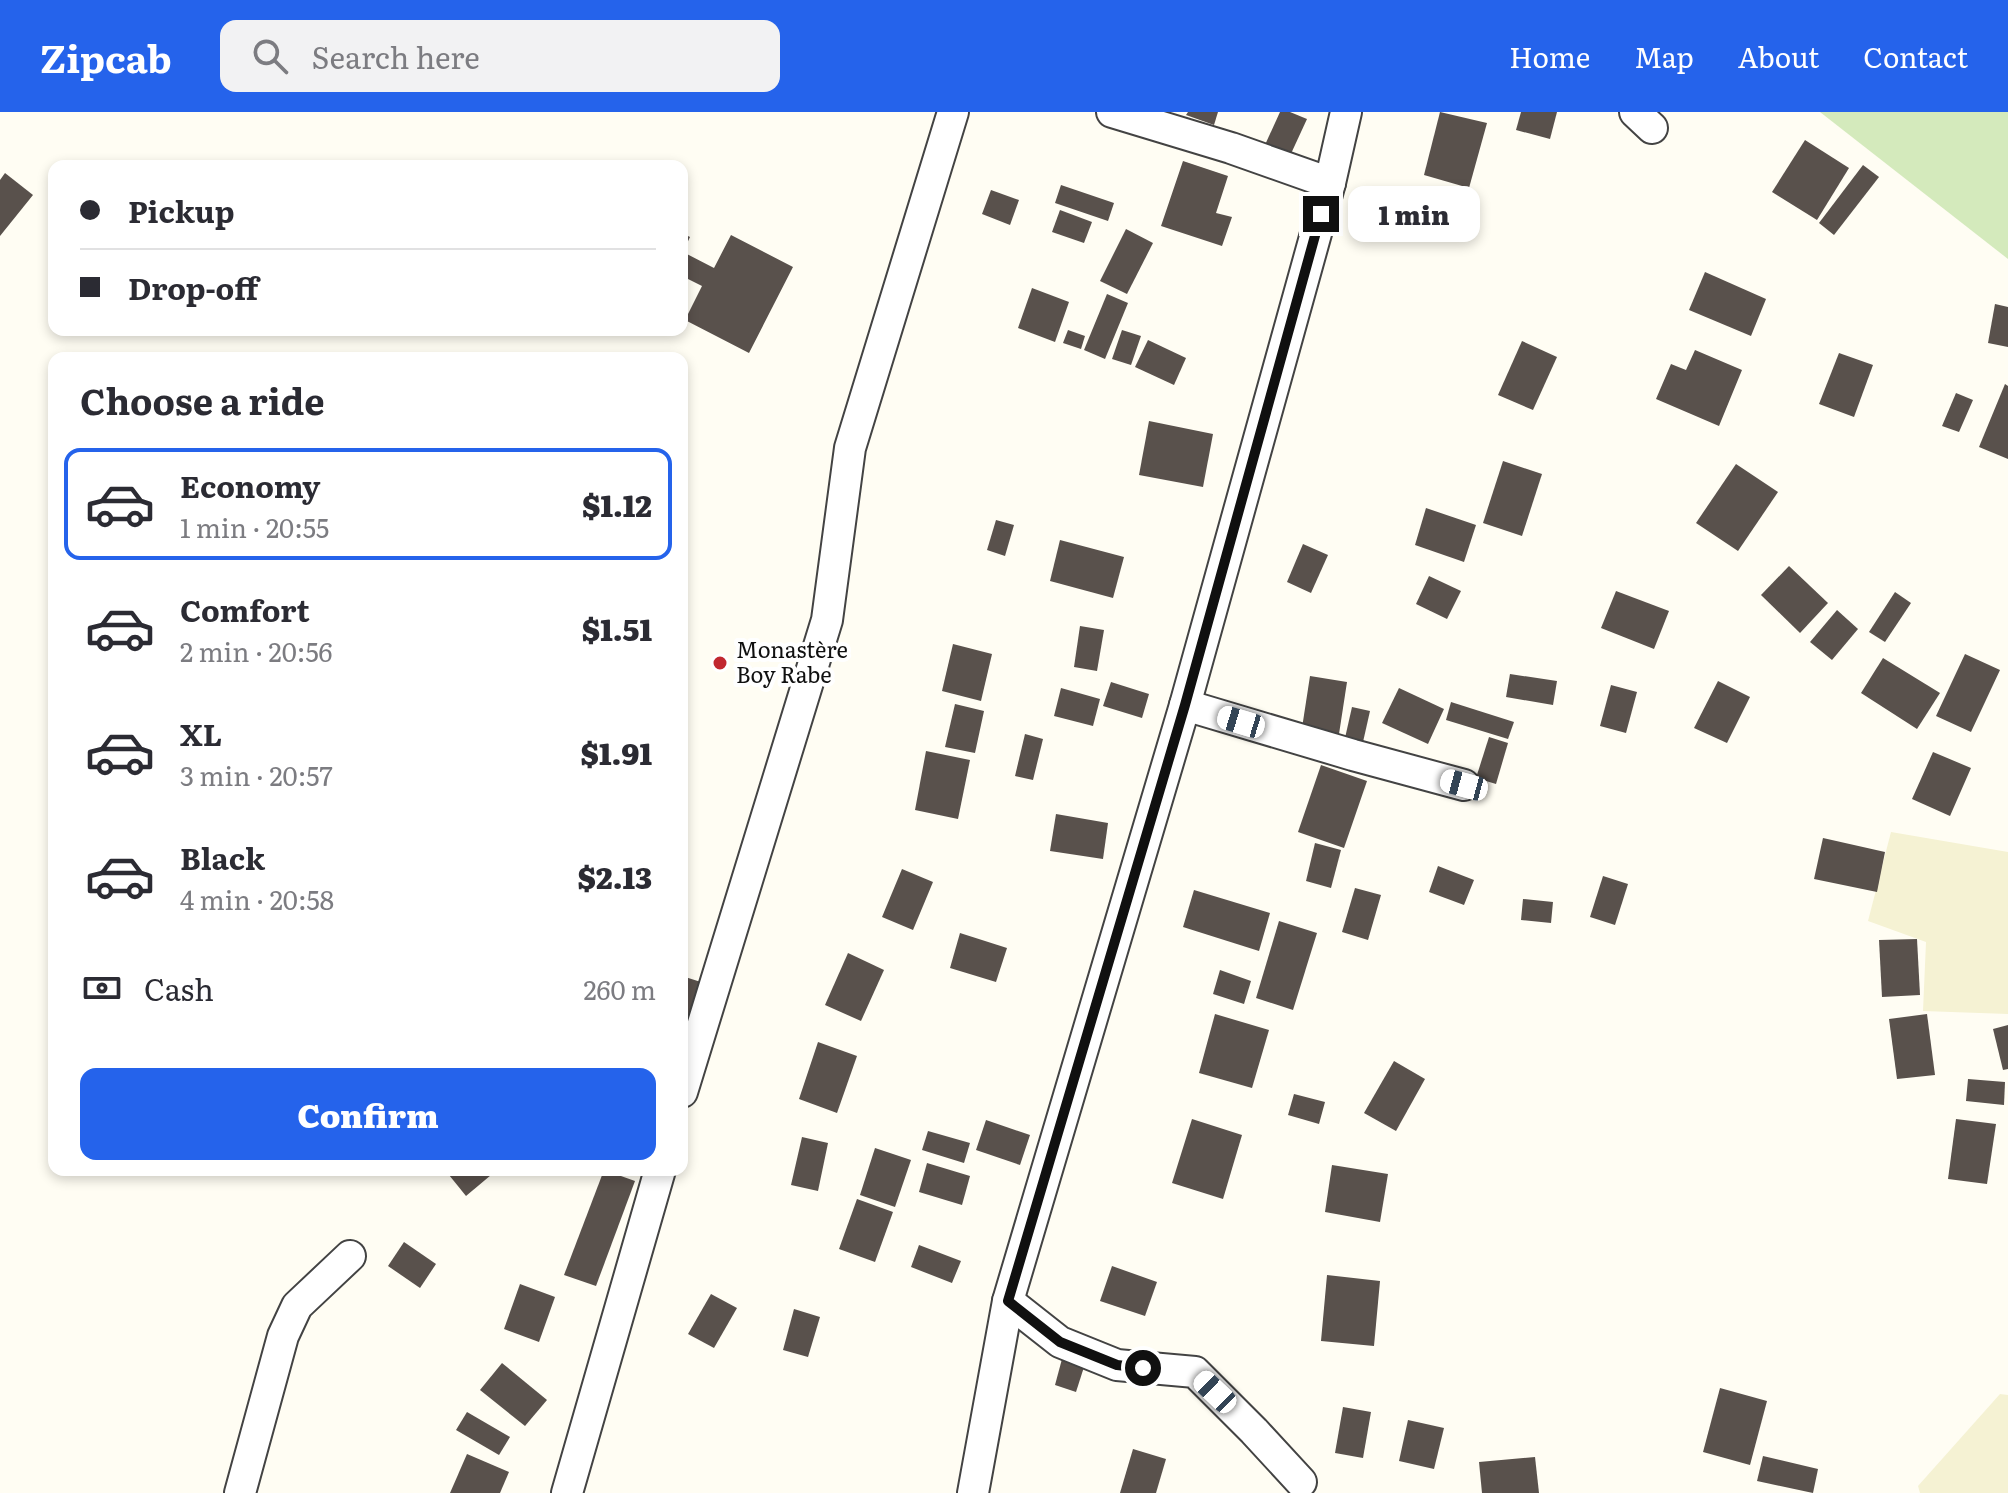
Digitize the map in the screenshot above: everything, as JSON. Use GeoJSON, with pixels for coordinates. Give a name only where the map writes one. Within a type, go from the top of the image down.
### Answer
{"type":"FeatureCollection","features":[{"type":"Feature","properties":{"kind":"street"},"geometry":{"type":"LineString","coordinates":[[688,1072],[827,620],[850,448],[953,112]]}},
{"type":"Feature","properties":{"kind":"street"},"geometry":{"type":"LineString","coordinates":[[1112,112],[1231,148],[1330,183]]}},
{"type":"Feature","properties":{"kind":"street"},"geometry":{"type":"LineString","coordinates":[[973,1493],[1008,1301],[1185,705],[1330,183],[1346,112]]}},
{"type":"Feature","properties":{"kind":"street"},"geometry":{"type":"LineString","coordinates":[[1185,705],[1464,785]]}},
{"type":"Feature","properties":{"kind":"street"},"geometry":{"type":"LineString","coordinates":[[567,1493],[658,1176]]}},
{"type":"Feature","properties":{"kind":"street"},"geometry":{"type":"LineString","coordinates":[[240,1493],[283,1336],[297,1306],[350,1256]]}},
{"type":"Feature","properties":{"kind":"street"},"geometry":{"type":"LineString","coordinates":[[1008,1301],[1060,1342],[1117,1365],[1195,1372],[1301,1482]]}},
{"type":"Feature","properties":{"kind":"shaded area"},"geometry":{"type":"Polygon","coordinates":[[[1891,832],[2008,852],[2008,1014],[1923,1011],[1926,942],[1868,921],[1891,832]]]}},
{"type":"Feature","properties":{"kind":"shaded area"},"geometry":{"type":"Polygon","coordinates":[[[2000,1394],[2008,1395],[2008,1493],[1920,1493],[1918,1486],[2000,1394]]]}},
{"type":"Feature","properties":{"kind":"green space"},"geometry":{"type":"Polygon","coordinates":[[[1820,112],[2008,112],[2008,259],[1820,112]]]}},
{"type":"Feature","properties":{"kind":"building"},"geometry":{"type":"Polygon","coordinates":[[[1188,112],[1218,112],[1214,125],[1186,115],[1188,112]]]}},
{"type":"Feature","properties":{"kind":"building"},"geometry":{"type":"Polygon","coordinates":[[[1280,112],[1290,112],[1307,119],[1289,158],[1264,147],[1280,112]]]}},
{"type":"Feature","properties":{"kind":"building"},"geometry":{"type":"Polygon","coordinates":[[[1440,112],[1487,123],[1469,188],[1424,175],[1440,112]]]}},
{"type":"Feature","properties":{"kind":"building"},"geometry":{"type":"Polygon","coordinates":[[[1521,112],[1557,112],[1550,139],[1516,130],[1521,112]]]}},
{"type":"Feature","properties":{"kind":"building"},"geometry":{"type":"Polygon","coordinates":[[[1805,140],[1849,168],[1817,220],[1772,192],[1805,140]]]}},
{"type":"Feature","properties":{"kind":"building"},"geometry":{"type":"Polygon","coordinates":[[[1183,161],[1228,176],[1216,213],[1232,217],[1222,246],[1161,226],[1183,161]]]}},
{"type":"Feature","properties":{"kind":"building"},"geometry":{"type":"Polygon","coordinates":[[[1863,165],[1879,177],[1834,235],[1819,223],[1863,165]]]}},
{"type":"Feature","properties":{"kind":"building"},"geometry":{"type":"Polygon","coordinates":[[[5,173],[33,195],[0,236],[0,180],[5,173]]]}},
{"type":"Feature","properties":{"kind":"building"},"geometry":{"type":"Polygon","coordinates":[[[1061,185],[1114,203],[1108,221],[1055,203],[1061,185]]]}},
{"type":"Feature","properties":{"kind":"building"},"geometry":{"type":"Polygon","coordinates":[[[991,190],[1019,200],[1010,225],[982,214],[991,190]]]}},
{"type":"Feature","properties":{"kind":"building"},"geometry":{"type":"Polygon","coordinates":[[[1060,210],[1092,222],[1084,243],[1052,232],[1060,210]]]}},
{"type":"Feature","properties":{"kind":"building"},"geometry":{"type":"Polygon","coordinates":[[[1126,229],[1153,243],[1127,294],[1100,281],[1126,229]]]}},
{"type":"Feature","properties":{"kind":"building"},"geometry":{"type":"Polygon","coordinates":[[[731,235],[793,267],[749,353],[688,322],[688,314],[702,286],[688,279],[688,255],[714,268],[731,235]]]}},
{"type":"Feature","properties":{"kind":"building"},"geometry":{"type":"Polygon","coordinates":[[[1705,272],[1766,299],[1751,336],[1689,310],[1705,272]]]}},
{"type":"Feature","properties":{"kind":"building"},"geometry":{"type":"Polygon","coordinates":[[[1032,288],[1069,302],[1055,342],[1018,328],[1032,288]]]}},
{"type":"Feature","properties":{"kind":"building"},"geometry":{"type":"Polygon","coordinates":[[[1107,294],[1128,303],[1105,359],[1084,350],[1107,294]]]}},
{"type":"Feature","properties":{"kind":"building"},"geometry":{"type":"Polygon","coordinates":[[[1995,304],[2008,307],[2008,347],[1988,343],[1995,304]]]}},
{"type":"Feature","properties":{"kind":"building"},"geometry":{"type":"Polygon","coordinates":[[[1068,330],[1085,336],[1081,349],[1063,343],[1068,330]]]}},
{"type":"Feature","properties":{"kind":"building"},"geometry":{"type":"Polygon","coordinates":[[[1122,330],[1141,336],[1131,365],[1112,359],[1122,330]]]}},
{"type":"Feature","properties":{"kind":"building"},"geometry":{"type":"Polygon","coordinates":[[[1148,340],[1186,358],[1174,385],[1135,367],[1148,340]]]}},
{"type":"Feature","properties":{"kind":"building"},"geometry":{"type":"Polygon","coordinates":[[[1522,341],[1557,357],[1533,410],[1498,395],[1522,341]]]}},
{"type":"Feature","properties":{"kind":"building"},"geometry":{"type":"Polygon","coordinates":[[[1695,350],[1742,370],[1719,426],[1656,399],[1671,364],[1686,370],[1695,350]]]}},
{"type":"Feature","properties":{"kind":"building"},"geometry":{"type":"Polygon","coordinates":[[[1839,353],[1873,365],[1854,417],[1819,404],[1839,353]]]}},
{"type":"Feature","properties":{"kind":"building"},"geometry":{"type":"Polygon","coordinates":[[[2005,384],[2008,386],[2008,459],[1979,447],[2005,384]]]}},
{"type":"Feature","properties":{"kind":"building"},"geometry":{"type":"Polygon","coordinates":[[[1956,393],[1973,400],[1959,432],[1942,426],[1956,393]]]}},
{"type":"Feature","properties":{"kind":"building"},"geometry":{"type":"Polygon","coordinates":[[[1149,421],[1213,434],[1203,487],[1139,475],[1149,421]]]}},
{"type":"Feature","properties":{"kind":"building"},"geometry":{"type":"Polygon","coordinates":[[[1503,461],[1542,474],[1522,536],[1483,523],[1503,461]]]}},
{"type":"Feature","properties":{"kind":"building"},"geometry":{"type":"Polygon","coordinates":[[[1736,464],[1778,492],[1738,551],[1696,523],[1736,464]]]}},
{"type":"Feature","properties":{"kind":"building"},"geometry":{"type":"Polygon","coordinates":[[[1426,508],[1476,525],[1464,562],[1415,545],[1426,508]]]}},
{"type":"Feature","properties":{"kind":"building"},"geometry":{"type":"Polygon","coordinates":[[[996,520],[1014,525],[1005,556],[987,550],[996,520]]]}},
{"type":"Feature","properties":{"kind":"building"},"geometry":{"type":"Polygon","coordinates":[[[1060,540],[1124,557],[1113,598],[1050,581],[1060,540]]]}},
{"type":"Feature","properties":{"kind":"building"},"geometry":{"type":"Polygon","coordinates":[[[1303,544],[1328,555],[1311,593],[1287,582],[1303,544]]]}},
{"type":"Feature","properties":{"kind":"building"},"geometry":{"type":"Polygon","coordinates":[[[1789,566],[1828,603],[1800,633],[1761,595],[1789,566]]]}},
{"type":"Feature","properties":{"kind":"building"},"geometry":{"type":"Polygon","coordinates":[[[1429,576],[1461,591],[1447,619],[1416,604],[1429,576]]]}},
{"type":"Feature","properties":{"kind":"building"},"geometry":{"type":"Polygon","coordinates":[[[1616,591],[1669,611],[1654,649],[1601,628],[1616,591]]]}},
{"type":"Feature","properties":{"kind":"building"},"geometry":{"type":"Polygon","coordinates":[[[1895,592],[1911,603],[1885,642],[1869,632],[1895,592]]]}},
{"type":"Feature","properties":{"kind":"building"},"geometry":{"type":"Polygon","coordinates":[[[1837,610],[1858,629],[1832,660],[1810,642],[1837,610]]]}},
{"type":"Feature","properties":{"kind":"building"},"geometry":{"type":"Polygon","coordinates":[[[1080,626],[1104,630],[1097,671],[1074,667],[1080,626]]]}},
{"type":"Feature","properties":{"kind":"building"},"geometry":{"type":"Polygon","coordinates":[[[953,644],[992,654],[981,701],[942,691],[953,644]]]}},
{"type":"Feature","properties":{"kind":"building"},"geometry":{"type":"Polygon","coordinates":[[[1965,654],[2000,670],[1971,732],[1936,716],[1965,654]]]}},
{"type":"Feature","properties":{"kind":"building"},"geometry":{"type":"Polygon","coordinates":[[[1883,658],[1940,693],[1917,729],[1861,693],[1883,658]]]}},
{"type":"Feature","properties":{"kind":"building"},"geometry":{"type":"Polygon","coordinates":[[[1510,674],[1557,681],[1553,705],[1506,697],[1510,674]]]}},
{"type":"Feature","properties":{"kind":"building"},"geometry":{"type":"Polygon","coordinates":[[[1310,676],[1347,682],[1339,734],[1302,728],[1310,676]]]}},
{"type":"Feature","properties":{"kind":"building"},"geometry":{"type":"Polygon","coordinates":[[[1718,681],[1750,697],[1727,743],[1694,728],[1718,681]]]}},
{"type":"Feature","properties":{"kind":"building"},"geometry":{"type":"Polygon","coordinates":[[[1111,682],[1149,694],[1142,718],[1103,706],[1111,682]]]}},
{"type":"Feature","properties":{"kind":"building"},"geometry":{"type":"Polygon","coordinates":[[[1611,685],[1637,692],[1626,733],[1600,726],[1611,685]]]}},
{"type":"Feature","properties":{"kind":"building"},"geometry":{"type":"Polygon","coordinates":[[[1061,688],[1100,699],[1093,726],[1054,716],[1061,688]]]}},
{"type":"Feature","properties":{"kind":"building"},"geometry":{"type":"Polygon","coordinates":[[[1399,688],[1444,709],[1428,744],[1382,723],[1399,688]]]}},
{"type":"Feature","properties":{"kind":"building"},"geometry":{"type":"Polygon","coordinates":[[[1451,702],[1514,722],[1508,739],[1446,720],[1451,702]]]}},
{"type":"Feature","properties":{"kind":"building"},"geometry":{"type":"Polygon","coordinates":[[[955,704],[984,711],[975,753],[945,747],[955,704]]]}},
{"type":"Feature","properties":{"kind":"building"},"geometry":{"type":"Polygon","coordinates":[[[1352,707],[1370,711],[1363,742],[1345,738],[1352,707]]]}},
{"type":"Feature","properties":{"kind":"building"},"geometry":{"type":"Polygon","coordinates":[[[1025,734],[1043,739],[1033,780],[1015,776],[1025,734]]]}},
{"type":"Feature","properties":{"kind":"building"},"geometry":{"type":"Polygon","coordinates":[[[1489,737],[1508,743],[1496,784],[1476,778],[1489,737]]]}},
{"type":"Feature","properties":{"kind":"building"},"geometry":{"type":"Polygon","coordinates":[[[926,751],[970,760],[958,819],[915,810],[926,751]]]}},
{"type":"Feature","properties":{"kind":"building"},"geometry":{"type":"Polygon","coordinates":[[[1933,752],[1971,768],[1950,816],[1912,799],[1933,752]]]}},
{"type":"Feature","properties":{"kind":"building"},"geometry":{"type":"Polygon","coordinates":[[[1321,765],[1367,781],[1344,848],[1298,832],[1321,765]]]}},
{"type":"Feature","properties":{"kind":"building"},"geometry":{"type":"Polygon","coordinates":[[[1056,814],[1108,823],[1103,859],[1050,851],[1056,814]]]}},
{"type":"Feature","properties":{"kind":"building"},"geometry":{"type":"Polygon","coordinates":[[[1823,838],[1885,852],[1877,892],[1814,879],[1823,838]]]}},
{"type":"Feature","properties":{"kind":"building"},"geometry":{"type":"Polygon","coordinates":[[[1315,843],[1341,850],[1331,888],[1306,881],[1315,843]]]}},
{"type":"Feature","properties":{"kind":"building"},"geometry":{"type":"Polygon","coordinates":[[[1438,866],[1474,880],[1464,905],[1429,892],[1438,866]]]}},
{"type":"Feature","properties":{"kind":"building"},"geometry":{"type":"Polygon","coordinates":[[[902,869],[933,882],[913,930],[882,917],[902,869]]]}},
{"type":"Feature","properties":{"kind":"building"},"geometry":{"type":"Polygon","coordinates":[[[1603,876],[1628,884],[1615,925],[1590,917],[1603,876]]]}},
{"type":"Feature","properties":{"kind":"building"},"geometry":{"type":"Polygon","coordinates":[[[1355,888],[1381,895],[1368,940],[1342,932],[1355,888]]]}},
{"type":"Feature","properties":{"kind":"building"},"geometry":{"type":"Polygon","coordinates":[[[1194,890],[1270,913],[1259,951],[1183,927],[1194,890]]]}},
{"type":"Feature","properties":{"kind":"building"},"geometry":{"type":"Polygon","coordinates":[[[1523,899],[1553,902],[1551,923],[1521,920],[1523,899]]]}},
{"type":"Feature","properties":{"kind":"building"},"geometry":{"type":"Polygon","coordinates":[[[1279,921],[1317,933],[1293,1010],[1256,998],[1279,921]]]}},
{"type":"Feature","properties":{"kind":"building"},"geometry":{"type":"Polygon","coordinates":[[[960,933],[1007,948],[996,982],[950,968],[960,933]]]}},
{"type":"Feature","properties":{"kind":"building"},"geometry":{"type":"Polygon","coordinates":[[[1917,939],[1920,995],[1882,997],[1879,940],[1917,939]]]}},
{"type":"Feature","properties":{"kind":"building"},"geometry":{"type":"Polygon","coordinates":[[[848,953],[884,970],[861,1021],[825,1005],[848,953]]]}},
{"type":"Feature","properties":{"kind":"building"},"geometry":{"type":"Polygon","coordinates":[[[1220,970],[1251,981],[1244,1004],[1213,994],[1220,970]]]}},
{"type":"Feature","properties":{"kind":"building"},"geometry":{"type":"Polygon","coordinates":[[[688,978],[704,983],[688,1039],[688,978]]]}},
{"type":"Feature","properties":{"kind":"building"},"geometry":{"type":"Polygon","coordinates":[[[1215,1014],[1269,1030],[1252,1088],[1199,1073],[1215,1014]]]}},
{"type":"Feature","properties":{"kind":"building"},"geometry":{"type":"Polygon","coordinates":[[[1927,1014],[1935,1075],[1897,1079],[1889,1019],[1927,1014]]]}},
{"type":"Feature","properties":{"kind":"building"},"geometry":{"type":"Polygon","coordinates":[[[2008,1025],[2008,1069],[2003,1070],[1993,1029],[2008,1025]]]}},
{"type":"Feature","properties":{"kind":"building"},"geometry":{"type":"Polygon","coordinates":[[[818,1042],[857,1056],[837,1113],[799,1099],[818,1042]]]}},
{"type":"Feature","properties":{"kind":"building"},"geometry":{"type":"Polygon","coordinates":[[[1394,1061],[1425,1079],[1396,1131],[1364,1113],[1394,1061]]]}},
{"type":"Feature","properties":{"kind":"building"},"geometry":{"type":"Polygon","coordinates":[[[1968,1079],[2005,1082],[2004,1105],[1966,1101],[1968,1079]]]}},
{"type":"Feature","properties":{"kind":"building"},"geometry":{"type":"Polygon","coordinates":[[[1294,1094],[1325,1102],[1319,1124],[1288,1115],[1294,1094]]]}},
{"type":"Feature","properties":{"kind":"building"},"geometry":{"type":"Polygon","coordinates":[[[1192,1119],[1242,1135],[1223,1199],[1172,1183],[1192,1119]]]}},
{"type":"Feature","properties":{"kind":"building"},"geometry":{"type":"Polygon","coordinates":[[[1956,1119],[1996,1124],[1987,1184],[1948,1179],[1956,1119]]]}},
{"type":"Feature","properties":{"kind":"building"},"geometry":{"type":"Polygon","coordinates":[[[986,1120],[1030,1135],[1020,1165],[976,1150],[986,1120]]]}},
{"type":"Feature","properties":{"kind":"building"},"geometry":{"type":"Polygon","coordinates":[[[928,1131],[970,1143],[964,1163],[922,1150],[928,1131]]]}},
{"type":"Feature","properties":{"kind":"building"},"geometry":{"type":"Polygon","coordinates":[[[802,1137],[828,1143],[818,1191],[791,1185],[802,1137]]]}},
{"type":"Feature","properties":{"kind":"building"},"geometry":{"type":"Polygon","coordinates":[[[875,1148],[911,1160],[895,1207],[860,1195],[875,1148]]]}},
{"type":"Feature","properties":{"kind":"building"},"geometry":{"type":"Polygon","coordinates":[[[927,1163],[970,1176],[962,1205],[919,1192],[927,1163]]]}},
{"type":"Feature","properties":{"kind":"building"},"geometry":{"type":"Polygon","coordinates":[[[1332,1165],[1388,1174],[1380,1222],[1325,1212],[1332,1165]]]}},
{"type":"Feature","properties":{"kind":"building"},"geometry":{"type":"Polygon","coordinates":[[[450,1176],[490,1176],[466,1196],[450,1176]]]}},
{"type":"Feature","properties":{"kind":"building"},"geometry":{"type":"Polygon","coordinates":[[[602,1176],[621,1176],[635,1181],[596,1286],[564,1275],[602,1176]]]}},
{"type":"Feature","properties":{"kind":"building"},"geometry":{"type":"Polygon","coordinates":[[[857,1199],[893,1212],[875,1262],[839,1249],[857,1199]]]}},
{"type":"Feature","properties":{"kind":"building"},"geometry":{"type":"Polygon","coordinates":[[[404,1242],[436,1264],[420,1288],[388,1266],[404,1242]]]}},
{"type":"Feature","properties":{"kind":"building"},"geometry":{"type":"Polygon","coordinates":[[[919,1245],[961,1261],[952,1283],[911,1267],[919,1245]]]}},
{"type":"Feature","properties":{"kind":"building"},"geometry":{"type":"Polygon","coordinates":[[[1112,1266],[1157,1282],[1145,1316],[1100,1301],[1112,1266]]]}},
{"type":"Feature","properties":{"kind":"building"},"geometry":{"type":"Polygon","coordinates":[[[1327,1275],[1380,1281],[1374,1346],[1321,1341],[1327,1275]]]}},
{"type":"Feature","properties":{"kind":"building"},"geometry":{"type":"Polygon","coordinates":[[[520,1284],[555,1297],[539,1342],[504,1329],[520,1284]]]}},
{"type":"Feature","properties":{"kind":"building"},"geometry":{"type":"Polygon","coordinates":[[[711,1294],[737,1308],[714,1348],[688,1334],[711,1294]]]}},
{"type":"Feature","properties":{"kind":"building"},"geometry":{"type":"Polygon","coordinates":[[[794,1309],[820,1317],[808,1357],[783,1350],[794,1309]]]}},
{"type":"Feature","properties":{"kind":"building"},"geometry":{"type":"Polygon","coordinates":[[[1062,1359],[1084,1367],[1076,1392],[1055,1385],[1062,1359]]]}},
{"type":"Feature","properties":{"kind":"building"},"geometry":{"type":"Polygon","coordinates":[[[502,1363],[547,1400],[525,1426],[480,1390],[502,1363]]]}},
{"type":"Feature","properties":{"kind":"building"},"geometry":{"type":"Polygon","coordinates":[[[1720,1388],[1767,1401],[1750,1465],[1703,1452],[1720,1388]]]}},
{"type":"Feature","properties":{"kind":"building"},"geometry":{"type":"Polygon","coordinates":[[[1343,1407],[1371,1412],[1363,1458],[1335,1453],[1343,1407]]]}},
{"type":"Feature","properties":{"kind":"building"},"geometry":{"type":"Polygon","coordinates":[[[467,1412],[510,1437],[499,1455],[456,1430],[467,1412]]]}},
{"type":"Feature","properties":{"kind":"building"},"geometry":{"type":"Polygon","coordinates":[[[1408,1420],[1444,1428],[1434,1469],[1399,1461],[1408,1420]]]}},
{"type":"Feature","properties":{"kind":"building"},"geometry":{"type":"Polygon","coordinates":[[[1133,1449],[1166,1459],[1156,1493],[1120,1493],[1133,1449]]]}},
{"type":"Feature","properties":{"kind":"building"},"geometry":{"type":"Polygon","coordinates":[[[467,1454],[509,1472],[500,1493],[450,1493],[467,1454]]]}},
{"type":"Feature","properties":{"kind":"building"},"geometry":{"type":"Polygon","coordinates":[[[1763,1456],[1818,1469],[1813,1493],[1757,1481],[1763,1456]]]}},
{"type":"Feature","properties":{"kind":"building"},"geometry":{"type":"Polygon","coordinates":[[[1535,1457],[1539,1493],[1482,1493],[1479,1462],[1535,1457]]]}},
{"type":"Feature","properties":{"kind":"place","name":"Monastère Boy Rabe"},"geometry":{"type":"Point","coordinates":[720,663]}},
{"type":"Feature","properties":{"kind":"route"},"geometry":{"type":"LineString","coordinates":[[1143,1368],[1117,1365],[1060,1342],[1008,1301],[1185,705],[1321,214]]}}]}
